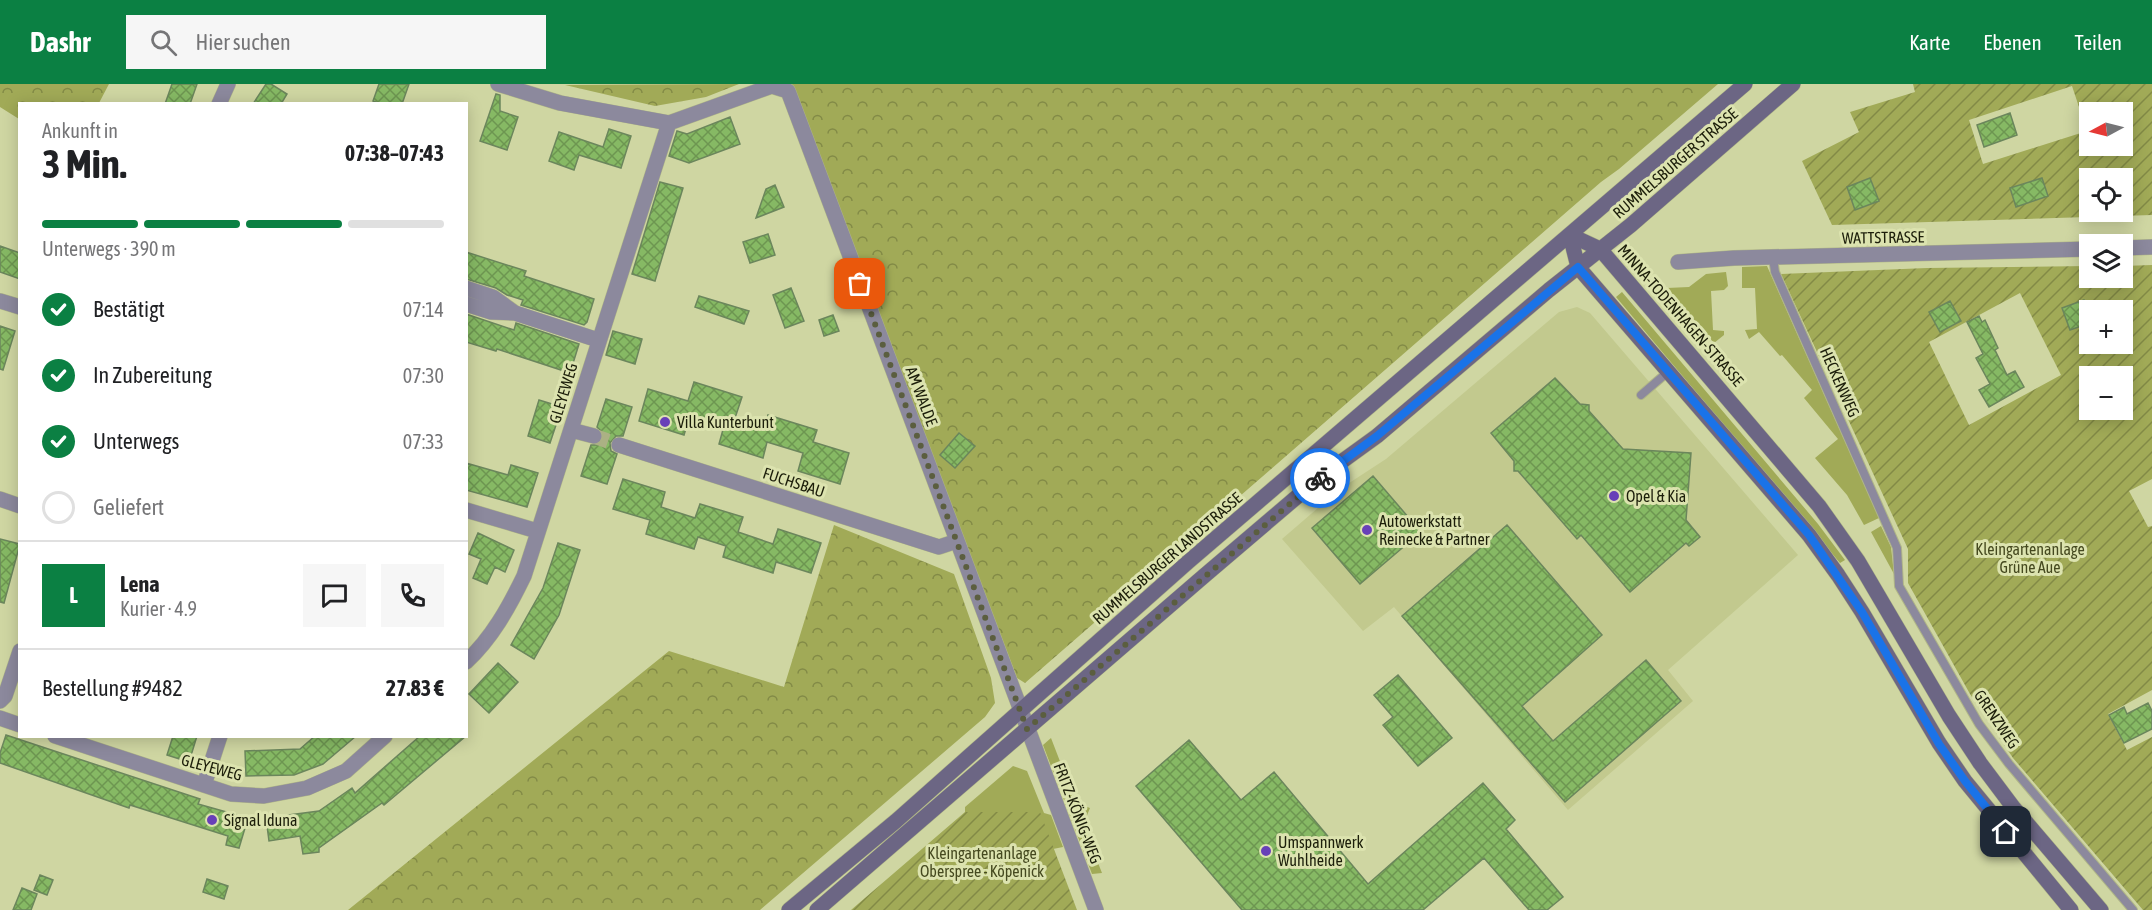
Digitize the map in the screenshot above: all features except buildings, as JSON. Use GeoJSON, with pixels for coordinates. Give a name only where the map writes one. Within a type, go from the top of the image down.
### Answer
{"type":"FeatureCollection","features":[{"type":"Feature","properties":{"kind":"main road","name":"RUMMELSBURGER STRASSE"},"geometry":{"type":"LineString","coordinates":[[1570,235],[1746,84]]}},
{"type":"Feature","properties":{"kind":"main road","name":"RUMMELSBURGER STRASSE"},"geometry":{"type":"LineString","coordinates":[[1578,267],[1631,225],[1793,84]]}},
{"type":"Feature","properties":{"kind":"main road","name":"MINNA-TODENHAGEN-STRASSE"},"geometry":{"type":"LineString","coordinates":[[1570,235],[1600,249],[1819,506],[1858,561],[1949,716],[1980,763],[2013,807],[2101,910]]}},
{"type":"Feature","properties":{"kind":"main road"},"geometry":{"type":"LineString","coordinates":[[1570,235],[1578,267],[1809,535],[1856,603],[1939,744],[1965,781],[2071,910]]}},
{"type":"Feature","properties":{"kind":"main road","name":"RUMMELSBURGER LANDSTRASSE"},"geometry":{"type":"LineString","coordinates":[[789,910],[896,821],[1188,562],[1570,235]]}},
{"type":"Feature","properties":{"kind":"main road"},"geometry":{"type":"LineString","coordinates":[[817,910],[1319,478],[1377,436],[1578,267]]}},
{"type":"Feature","properties":{"kind":"street"},"geometry":{"type":"LineString","coordinates":[[220,102],[228,84]]}},
{"type":"Feature","properties":{"kind":"street"},"geometry":{"type":"LineString","coordinates":[[498,84],[560,103],[669,123]]}},
{"type":"Feature","properties":{"kind":"street","name":"AM WALDE"},"geometry":{"type":"LineString","coordinates":[[669,123],[772,86],[788,91],[1027,729]]}},
{"type":"Feature","properties":{"kind":"street","name":"GLEYEWEG"},"geometry":{"type":"LineString","coordinates":[[468,660],[506,613],[524,576],[669,123]]}},
{"type":"Feature","properties":{"kind":"street"},"geometry":{"type":"LineString","coordinates":[[2133,248],[2152,247]]}},
{"type":"Feature","properties":{"kind":"street","name":"WATTSTRASSE"},"geometry":{"type":"LineString","coordinates":[[1678,262],[2079,249]]}},
{"type":"Feature","properties":{"kind":"street"},"geometry":{"type":"LineString","coordinates":[[468,289],[494,297],[515,313]]}},
{"type":"Feature","properties":{"kind":"street"},"geometry":{"type":"LineString","coordinates":[[0,301],[18,306]]}},
{"type":"Feature","properties":{"kind":"street"},"geometry":{"type":"LineString","coordinates":[[468,305],[490,312],[515,313],[598,340]]}},
{"type":"Feature","properties":{"kind":"street"},"geometry":{"type":"LineString","coordinates":[[571,430],[594,436]]}},
{"type":"Feature","properties":{"kind":"street","name":"FUCHSBAU"},"geometry":{"type":"LineString","coordinates":[[620,445],[939,547],[957,541]]}},
{"type":"Feature","properties":{"kind":"street"},"geometry":{"type":"LineString","coordinates":[[0,500],[18,505]]}},
{"type":"Feature","properties":{"kind":"street"},"geometry":{"type":"LineString","coordinates":[[468,511],[537,531]]}},
{"type":"Feature","properties":{"kind":"street"},"geometry":{"type":"LineString","coordinates":[[2,697],[18,656]]}},
{"type":"Feature","properties":{"kind":"street"},"geometry":{"type":"LineString","coordinates":[[0,718],[18,724]]}},
{"type":"Feature","properties":{"kind":"street","name":"FRITZ-KÖNIG-WEG"},"geometry":{"type":"LineString","coordinates":[[1027,729],[1096,910]]}},
{"type":"Feature","properties":{"kind":"street","name":"GLEYEWEG"},"geometry":{"type":"LineString","coordinates":[[61,738],[231,794],[264,796],[307,788],[346,771],[383,738]]}},
{"type":"Feature","properties":{"kind":"street"},"geometry":{"type":"LineString","coordinates":[[204,785],[218,738]]}},
{"type":"Feature","properties":{"kind":"lane","name":"HECKENWEG"},"geometry":{"type":"LineString","coordinates":[[1773,258],[1775,272],[1885,518]]}},
{"type":"Feature","properties":{"kind":"lane"},"geometry":{"type":"LineString","coordinates":[[1641,395],[1669,371]]}},
{"type":"Feature","properties":{"kind":"lane","name":"GRENZWEG"},"geometry":{"type":"LineString","coordinates":[[1885,518],[1897,548],[1899,586],[1979,724],[2009,764],[2133,910]]}},
{"type":"Feature","properties":{"kind":"shaded area"},"geometry":{"type":"Polygon","coordinates":[[[1577,307],[1590,313],[1798,555],[1668,670],[1693,701],[1568,810],[1394,607],[1363,631],[1282,539],[1340,489],[1386,459],[1559,312],[1577,307]]]}},
{"type":"Feature","properties":{"kind":"green space"},"geometry":{"type":"Polygon","coordinates":[[[0,84],[109,84],[100,102],[18,102],[18,118],[0,107],[0,84]]]}},
{"type":"Feature","properties":{"kind":"green space"},"geometry":{"type":"Polygon","coordinates":[[[739,84],[706,97],[655,106],[565,85],[739,84]]]}},
{"type":"Feature","properties":{"kind":"green space"},"geometry":{"type":"Polygon","coordinates":[[[790,84],[1718,84],[1601,182],[1025,683],[1017,678],[790,84]]]}},
{"type":"Feature","properties":{"kind":"green space"},"geometry":{"type":"Polygon","coordinates":[[[1913,84],[2152,84],[2152,215],[2133,216],[2133,168],[2079,168],[2079,217],[1832,225],[1802,161],[1859,132],[1850,112],[1915,92],[1913,84]],[[2072,86],[1969,120],[1983,164],[2079,134],[2079,156],[2133,156],[2133,102],[2079,102],[2079,107],[2072,86]]]}},
{"type":"Feature","properties":{"kind":"green space","name":"Kleingartenanlage Grüne Aue"},"geometry":{"type":"Polygon","coordinates":[[[2152,265],[2152,479],[2129,491],[2148,527],[2152,526],[2152,690],[2108,714],[2127,750],[2152,737],[2152,910],[2143,910],[2013,758],[1970,694],[1908,583],[1908,549],[1781,274],[1927,268],[2079,266],[2079,288],[2133,288],[2133,266],[2152,265]],[[2020,293],[1929,342],[1969,425],[2061,375],[2020,293]]]}},
{"type":"Feature","properties":{"kind":"green space"},"geometry":{"type":"Polygon","coordinates":[[[1767,266],[1879,518],[1864,525],[1847,495],[1815,458],[1838,439],[1804,398],[1812,390],[1759,332],[1749,339],[1745,330],[1757,329],[1755,288],[1742,288],[1742,267],[1767,266]]]}},
{"type":"Feature","properties":{"kind":"green space"},"geometry":{"type":"Polygon","coordinates":[[[1726,272],[1728,286],[1724,290],[1711,291],[1713,330],[1724,331],[1724,335],[1714,343],[1667,288],[1689,287],[1706,274],[1726,272]]]}},
{"type":"Feature","properties":{"kind":"green space"},"geometry":{"type":"Polygon","coordinates":[[[1622,292],[1818,524],[1845,560],[1840,563],[1616,297],[1622,292]]]}},
{"type":"Feature","properties":{"kind":"green space"},"geometry":{"type":"Polygon","coordinates":[[[834,525],[954,574],[991,678],[995,703],[985,717],[760,910],[348,910],[669,651],[784,687],[834,525]]]}},
{"type":"Feature","properties":{"kind":"green space"},"geometry":{"type":"Polygon","coordinates":[[[1881,526],[1891,547],[1894,574],[1871,532],[1881,526]]]}},
{"type":"Feature","properties":{"kind":"green space"},"geometry":{"type":"Polygon","coordinates":[[[1051,738],[1076,803],[1090,808],[1083,825],[1102,873],[1092,874],[1043,745],[1051,738]]]}},
{"type":"Feature","properties":{"kind":"green space"},"geometry":{"type":"Polygon","coordinates":[[[1013,766],[1027,771],[1044,813],[1051,815],[1063,847],[1053,849],[1039,812],[965,812],[965,807],[1013,766]]]}},
{"type":"Feature","properties":{"kind":"green space","name":"Kleingartenanlage Oberspree - Köpenick"},"geometry":{"type":"Polygon","coordinates":[[[965,812],[1040,812],[1077,910],[851,910],[965,812]]]}},
{"type":"Feature","properties":{"kind":"tunnel"},"geometry":{"type":"LineString","coordinates":[[594,436],[619,445]]}},
{"type":"Feature","properties":{"kind":"way so far"},"geometry":{"type":"LineString","coordinates":[[860,284],[1027,729],[1320,478]]}},
{"type":"Feature","properties":{"kind":"place","name":"Villa Kunterbunt"},"geometry":{"type":"Point","coordinates":[665,422]}},
{"type":"Feature","properties":{"kind":"place","name":"Opel & Kia"},"geometry":{"type":"Point","coordinates":[1614,496]}},
{"type":"Feature","properties":{"kind":"place","name":"Autowerkstatt Reinecke & Partner"},"geometry":{"type":"Point","coordinates":[1367,530]}},
{"type":"Feature","properties":{"kind":"place","name":"Signal Iduna"},"geometry":{"type":"Point","coordinates":[212,820]}},
{"type":"Feature","properties":{"kind":"place","name":"Umspannwerk Wuhlheide"},"geometry":{"type":"Point","coordinates":[1266,851]}},
{"type":"Feature","properties":{"kind":"route"},"geometry":{"type":"LineString","coordinates":[[1320,478],[1377,436],[1578,267],[1809,535],[1862,612],[1939,744],[2006,832]]}}]}
